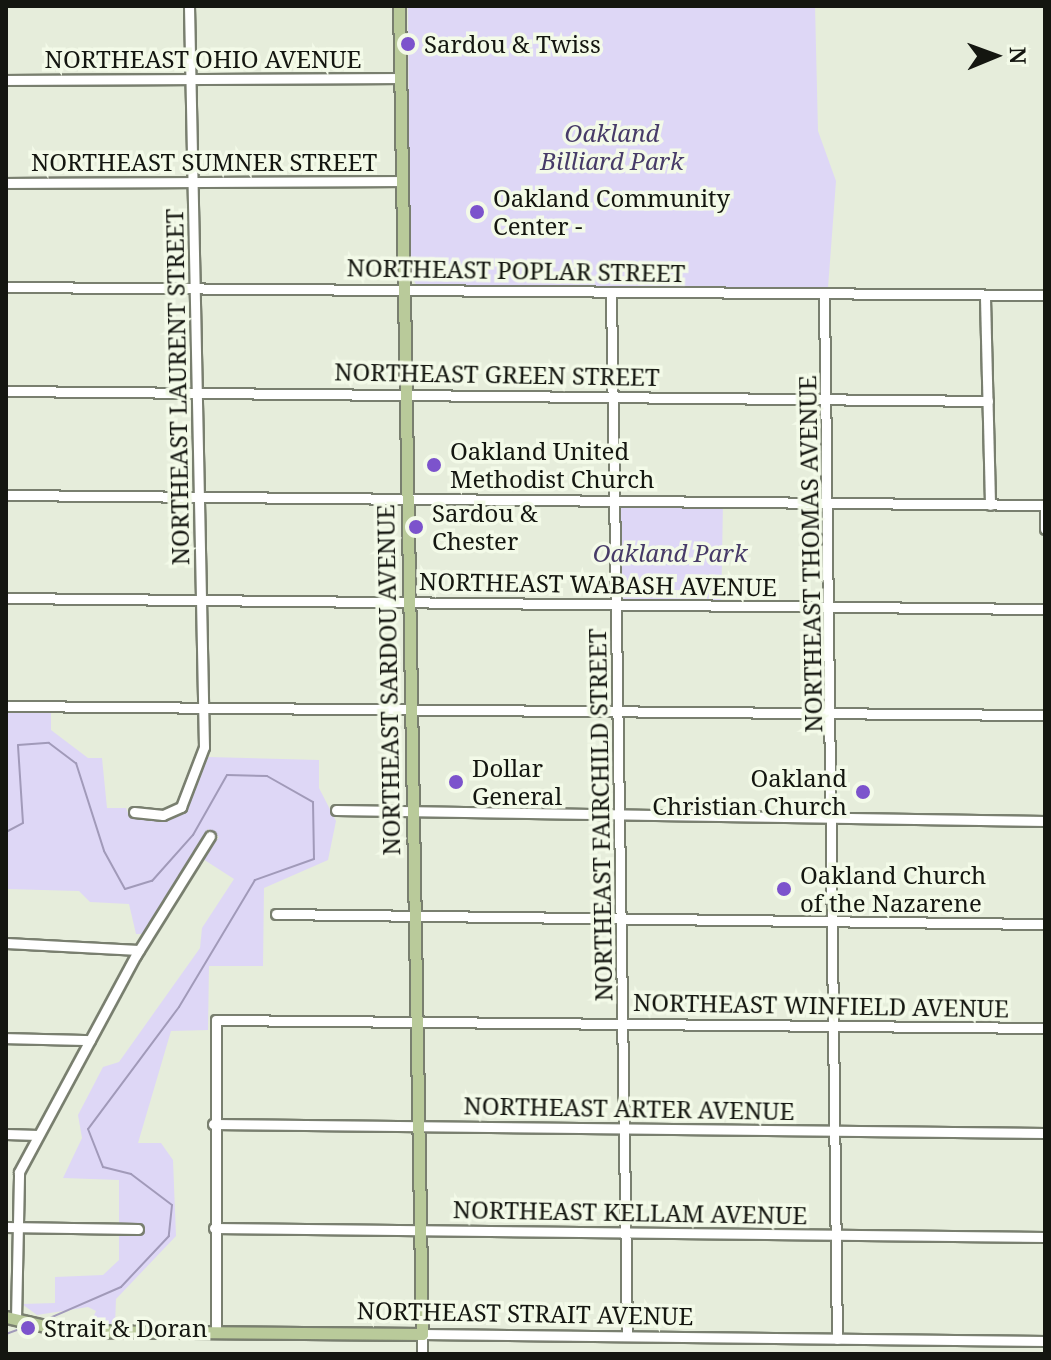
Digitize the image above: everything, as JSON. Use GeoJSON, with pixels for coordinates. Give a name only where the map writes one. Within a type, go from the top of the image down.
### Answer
{"type":"FeatureCollection","features":[{"type":"Feature","properties":{"kind":"main road","name":"NORTHEAST SARDOU AVENUE"},"geometry":{"type":"LineString","coordinates":[[400,6],[422,1334]]}},
{"type":"Feature","properties":{"kind":"main road","name":"NORTHEAST STRAIT AVENUE"},"geometry":{"type":"LineString","coordinates":[[11,1318],[67,1331],[422,1334]]}},
{"type":"Feature","properties":{"kind":"street","name":"NORTHEAST LAURENT STREET"},"geometry":{"type":"LineString","coordinates":[[134,812],[174,811],[201,768],[205,705],[189,6]]}},
{"type":"Feature","properties":{"kind":"street","name":"NORTHEAST OHIO AVENUE"},"geometry":{"type":"LineString","coordinates":[[6,80],[401,78]]}},
{"type":"Feature","properties":{"kind":"street","name":"NORTHEAST SUMNER STREET"},"geometry":{"type":"LineString","coordinates":[[6,183],[403,181]]}},
{"type":"Feature","properties":{"kind":"street","name":"NORTHEAST POPLAR STREET"},"geometry":{"type":"LineString","coordinates":[[6,287],[404,288],[985,298],[1045,295]]}},
{"type":"Feature","properties":{"kind":"street","name":"NORTHEAST FAIRCHILD STREET"},"geometry":{"type":"LineString","coordinates":[[611,293],[617,501],[627,1336]]}},
{"type":"Feature","properties":{"kind":"street","name":"NORTHEAST THOMAS AVENUE"},"geometry":{"type":"LineString","coordinates":[[824,296],[833,606],[837,1339]]}},
{"type":"Feature","properties":{"kind":"street"},"geometry":{"type":"LineString","coordinates":[[985,298],[990,505]]}},
{"type":"Feature","properties":{"kind":"street","name":"NORTHEAST GREEN STREET"},"geometry":{"type":"LineString","coordinates":[[6,391],[988,401]]}},
{"type":"Feature","properties":{"kind":"street"},"geometry":{"type":"LineString","coordinates":[[6,495],[1045,505],[1045,529]]}},
{"type":"Feature","properties":{"kind":"street","name":"NORTHEAST WABASH AVENUE"},"geometry":{"type":"LineString","coordinates":[[6,598],[1045,609]]}},
{"type":"Feature","properties":{"kind":"street"},"geometry":{"type":"LineString","coordinates":[[6,706],[205,705],[1045,715]]}},
{"type":"Feature","properties":{"kind":"street"},"geometry":{"type":"LineString","coordinates":[[336,810],[1045,821]]}},
{"type":"Feature","properties":{"kind":"street"},"geometry":{"type":"LineString","coordinates":[[11,1318],[11,1227],[17,1178],[139,950],[210,836]]}},
{"type":"Feature","properties":{"kind":"street"},"geometry":{"type":"LineString","coordinates":[[276,914],[1045,924]]}},
{"type":"Feature","properties":{"kind":"street"},"geometry":{"type":"LineString","coordinates":[[6,943],[139,950]]}},
{"type":"Feature","properties":{"kind":"street","name":"NORTHEAST WINFIELD AVENUE"},"geometry":{"type":"LineString","coordinates":[[213,1124],[213,1022],[416,1020],[1045,1028]]}},
{"type":"Feature","properties":{"kind":"street"},"geometry":{"type":"LineString","coordinates":[[6,1038],[90,1040]]}},
{"type":"Feature","properties":{"kind":"street"},"geometry":{"type":"LineString","coordinates":[[213,1124],[216,1332]]}},
{"type":"Feature","properties":{"kind":"street","name":"NORTHEAST ARTER AVENUE"},"geometry":{"type":"LineString","coordinates":[[213,1124],[1045,1133]]}},
{"type":"Feature","properties":{"kind":"street"},"geometry":{"type":"LineString","coordinates":[[6,1134],[38,1135]]}},
{"type":"Feature","properties":{"kind":"street"},"geometry":{"type":"LineString","coordinates":[[11,1227],[138,1229]]}},
{"type":"Feature","properties":{"kind":"street","name":"NORTHEAST KELLAM AVENUE"},"geometry":{"type":"LineString","coordinates":[[214,1228],[1045,1237]]}},
{"type":"Feature","properties":{"kind":"street","name":"NORTHEAST STRAIT AVENUE"},"geometry":{"type":"LineString","coordinates":[[422,1334],[1045,1341]]}},
{"type":"Feature","properties":{"kind":"street","name":"NORTHEAST SARDOU AVENUE"},"geometry":{"type":"LineString","coordinates":[[422,1334],[422,1354]]}},
{"type":"Feature","properties":{"kind":"green space","name":"Oakland Billiard Park"},"geometry":{"type":"Polygon","coordinates":[[[408,6],[815,6],[818,131],[836,181],[828,288],[417,286],[410,274],[408,6]]]}},
{"type":"Feature","properties":{"kind":"green space","name":"Oakland Park"},"geometry":{"type":"Polygon","coordinates":[[[617,501],[723,503],[721,606],[615,604],[617,501]]]}},
{"type":"Feature","properties":{"kind":"green space"},"geometry":{"type":"Polygon","coordinates":[[[51,708],[51,730],[88,758],[102,758],[107,808],[126,808],[130,818],[184,813],[208,757],[319,760],[319,788],[336,821],[328,860],[264,888],[263,966],[209,966],[208,1030],[171,1031],[138,1143],[161,1143],[173,1160],[176,1236],[116,1299],[115,1325],[90,1325],[96,1311],[88,1307],[37,1315],[22,1304],[55,1303],[55,1277],[103,1275],[119,1260],[119,1180],[63,1178],[82,1138],[78,1115],[103,1067],[119,1062],[200,948],[202,928],[234,879],[203,859],[219,837],[208,829],[144,934],[136,934],[129,904],[90,902],[79,891],[6,889],[6,709],[51,708]]]}},
{"type":"Feature","properties":{"kind":"waterway"},"geometry":{"type":"LineString","coordinates":[[6,832],[23,823],[18,745],[49,743],[76,763],[104,851],[125,889],[152,881],[193,835],[227,775],[267,776],[313,802],[314,859],[255,880],[179,1007],[88,1129],[103,1167],[131,1174],[172,1205],[169,1236],[121,1287],[45,1320]]}},
{"type":"Feature","properties":{"kind":"waterway"},"geometry":{"type":"LineString","coordinates":[[6,1334],[28,1326]]}},
{"type":"Feature","properties":{"kind":"place","name":"Sardou & Twiss"},"geometry":{"type":"Point","coordinates":[408,44]}},
{"type":"Feature","properties":{"kind":"place","name":"Oakland Community Center -"},"geometry":{"type":"Point","coordinates":[477,212]}},
{"type":"Feature","properties":{"kind":"place","name":"Oakland United Methodist Church"},"geometry":{"type":"Point","coordinates":[434,465]}},
{"type":"Feature","properties":{"kind":"place","name":"Sardou & Chester"},"geometry":{"type":"Point","coordinates":[416,527]}},
{"type":"Feature","properties":{"kind":"place","name":"Dollar General"},"geometry":{"type":"Point","coordinates":[456,782]}},
{"type":"Feature","properties":{"kind":"place","name":"Oakland Christian Church"},"geometry":{"type":"Point","coordinates":[863,792]}},
{"type":"Feature","properties":{"kind":"place","name":"Oakland Church of the Nazarene"},"geometry":{"type":"Point","coordinates":[784,889]}},
{"type":"Feature","properties":{"kind":"place","name":"Strait & Doran"},"geometry":{"type":"Point","coordinates":[28,1328]}}]}
